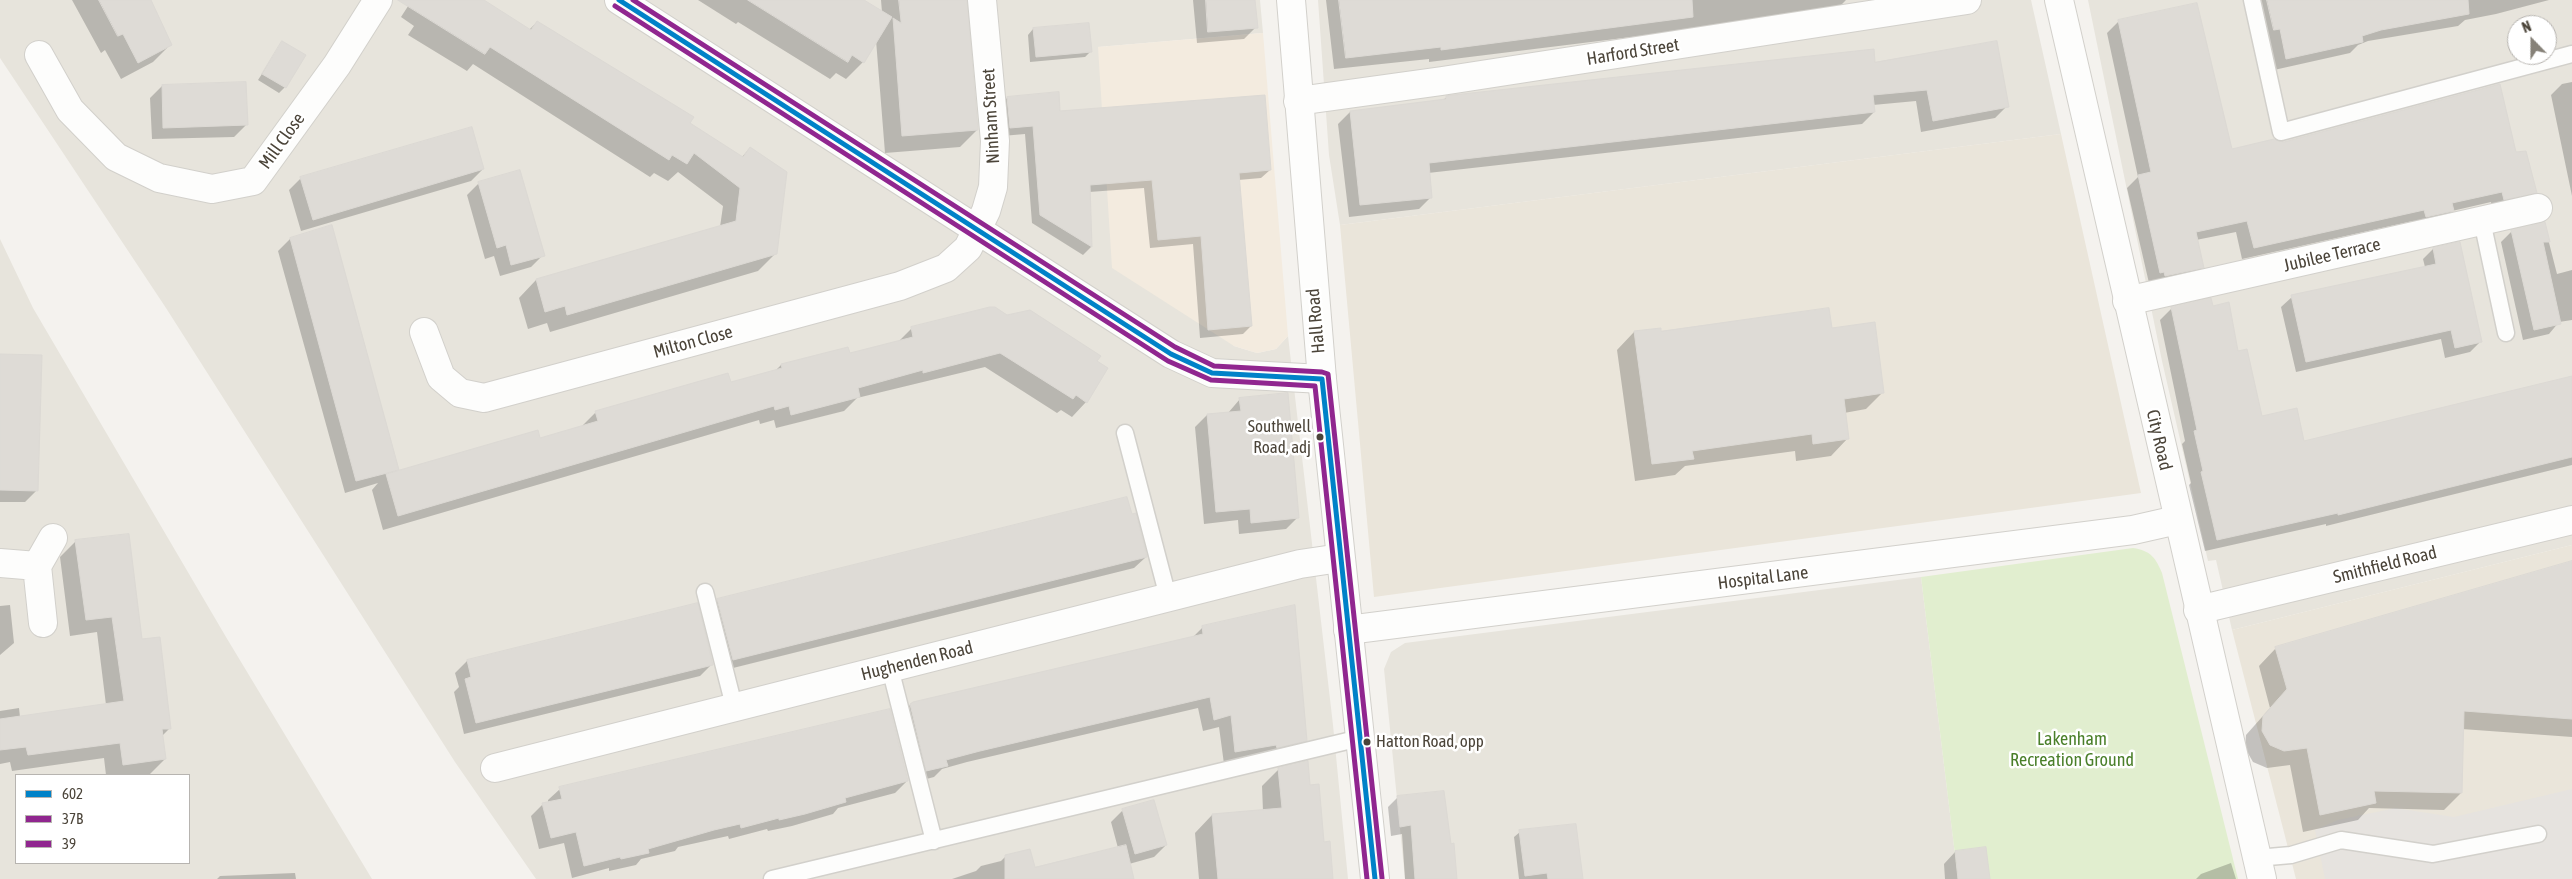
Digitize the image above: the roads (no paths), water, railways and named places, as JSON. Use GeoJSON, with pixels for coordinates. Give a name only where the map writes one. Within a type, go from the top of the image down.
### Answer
{"type":"FeatureCollection","features":[{"type":"Feature","properties":{"kind":"street","name":"Mill Close"},"geometry":{"type":"LineString","coordinates":[[39,55],[70,110],[116,157],[159,178],[212,189],[253,181],[337,65],[378,0]]}},
{"type":"Feature","properties":{"kind":"street"},"geometry":{"type":"LineString","coordinates":[[619,0],[1171,354],[1212,373],[1322,379]]}},
{"type":"Feature","properties":{"kind":"street","name":"Ninham Street"},"geometry":{"type":"LineString","coordinates":[[977,230],[986,211],[993,187],[995,141],[982,0]]}},
{"type":"Feature","properties":{"kind":"street","name":"Hall Road"},"geometry":{"type":"LineString","coordinates":[[1291,0],[1322,379],[1375,879]]}},
{"type":"Feature","properties":{"kind":"street","name":"Harford Street"},"geometry":{"type":"LineString","coordinates":[[1298,100],[1442,82],[1968,0]]}},
{"type":"Feature","properties":{"kind":"street","name":"City Road"},"geometry":{"type":"LineString","coordinates":[[2058,0],[2126,301],[2259,869]]}},
{"type":"Feature","properties":{"kind":"street","name":"Jubilee Terrace"},"geometry":{"type":"LineString","coordinates":[[2126,301],[2538,208]]}},
{"type":"Feature","properties":{"kind":"street","name":"Milton Close"},"geometry":{"type":"LineString","coordinates":[[424,332],[441,377],[460,393],[484,398],[926,277],[946,268],[968,248],[977,230]]}},
{"type":"Feature","properties":{"kind":"street","name":"Hospital Lane"},"geometry":{"type":"LineString","coordinates":[[1348,630],[2133,530],[2177,520]]}},
{"type":"Feature","properties":{"kind":"street","name":"Smithfield Road"},"geometry":{"type":"LineString","coordinates":[[2198,610],[2572,520]]}},
{"type":"Feature","properties":{"kind":"street"},"geometry":{"type":"LineString","coordinates":[[43,623],[37,566],[53,538]]}},
{"type":"Feature","properties":{"kind":"street","name":"Hughenden Road"},"geometry":{"type":"LineString","coordinates":[[495,768],[1300,564],[1340,558]]}},
{"type":"Feature","properties":{"kind":"street"},"geometry":{"type":"LineString","coordinates":[[0,563],[37,566]]}},
{"type":"Feature","properties":{"kind":"lane"},"geometry":{"type":"LineString","coordinates":[[2252,0],[2281,132],[2572,54]]}},
{"type":"Feature","properties":{"kind":"lane"},"geometry":{"type":"LineString","coordinates":[[2482,221],[2506,333]]}},
{"type":"Feature","properties":{"kind":"lane"},"geometry":{"type":"LineString","coordinates":[[1124,432],[1168,597]]}},
{"type":"Feature","properties":{"kind":"lane"},"geometry":{"type":"LineString","coordinates":[[705,592],[734,706]]}},
{"type":"Feature","properties":{"kind":"lane"},"geometry":{"type":"LineString","coordinates":[[890,668],[934,841]]}},
{"type":"Feature","properties":{"kind":"lane"},"geometry":{"type":"LineString","coordinates":[[772,879],[1360,738]]}},
{"type":"Feature","properties":{"kind":"lane"},"geometry":{"type":"LineString","coordinates":[[2259,869],[2291,855],[2341,840],[2433,854],[2538,834]]}},
{"type":"Feature","properties":{"kind":"place","name":"Southwell Road, adj"},"geometry":{"type":"Point","coordinates":[1320,437]}},
{"type":"Feature","properties":{"kind":"place","name":"Hatton Road, opp"},"geometry":{"type":"Point","coordinates":[1367,742]}},
{"type":"Feature","properties":{"kind":"park label","name":"Lakenham Recreation Ground"},"geometry":{"type":"Point","coordinates":[2072,750]}}]}
